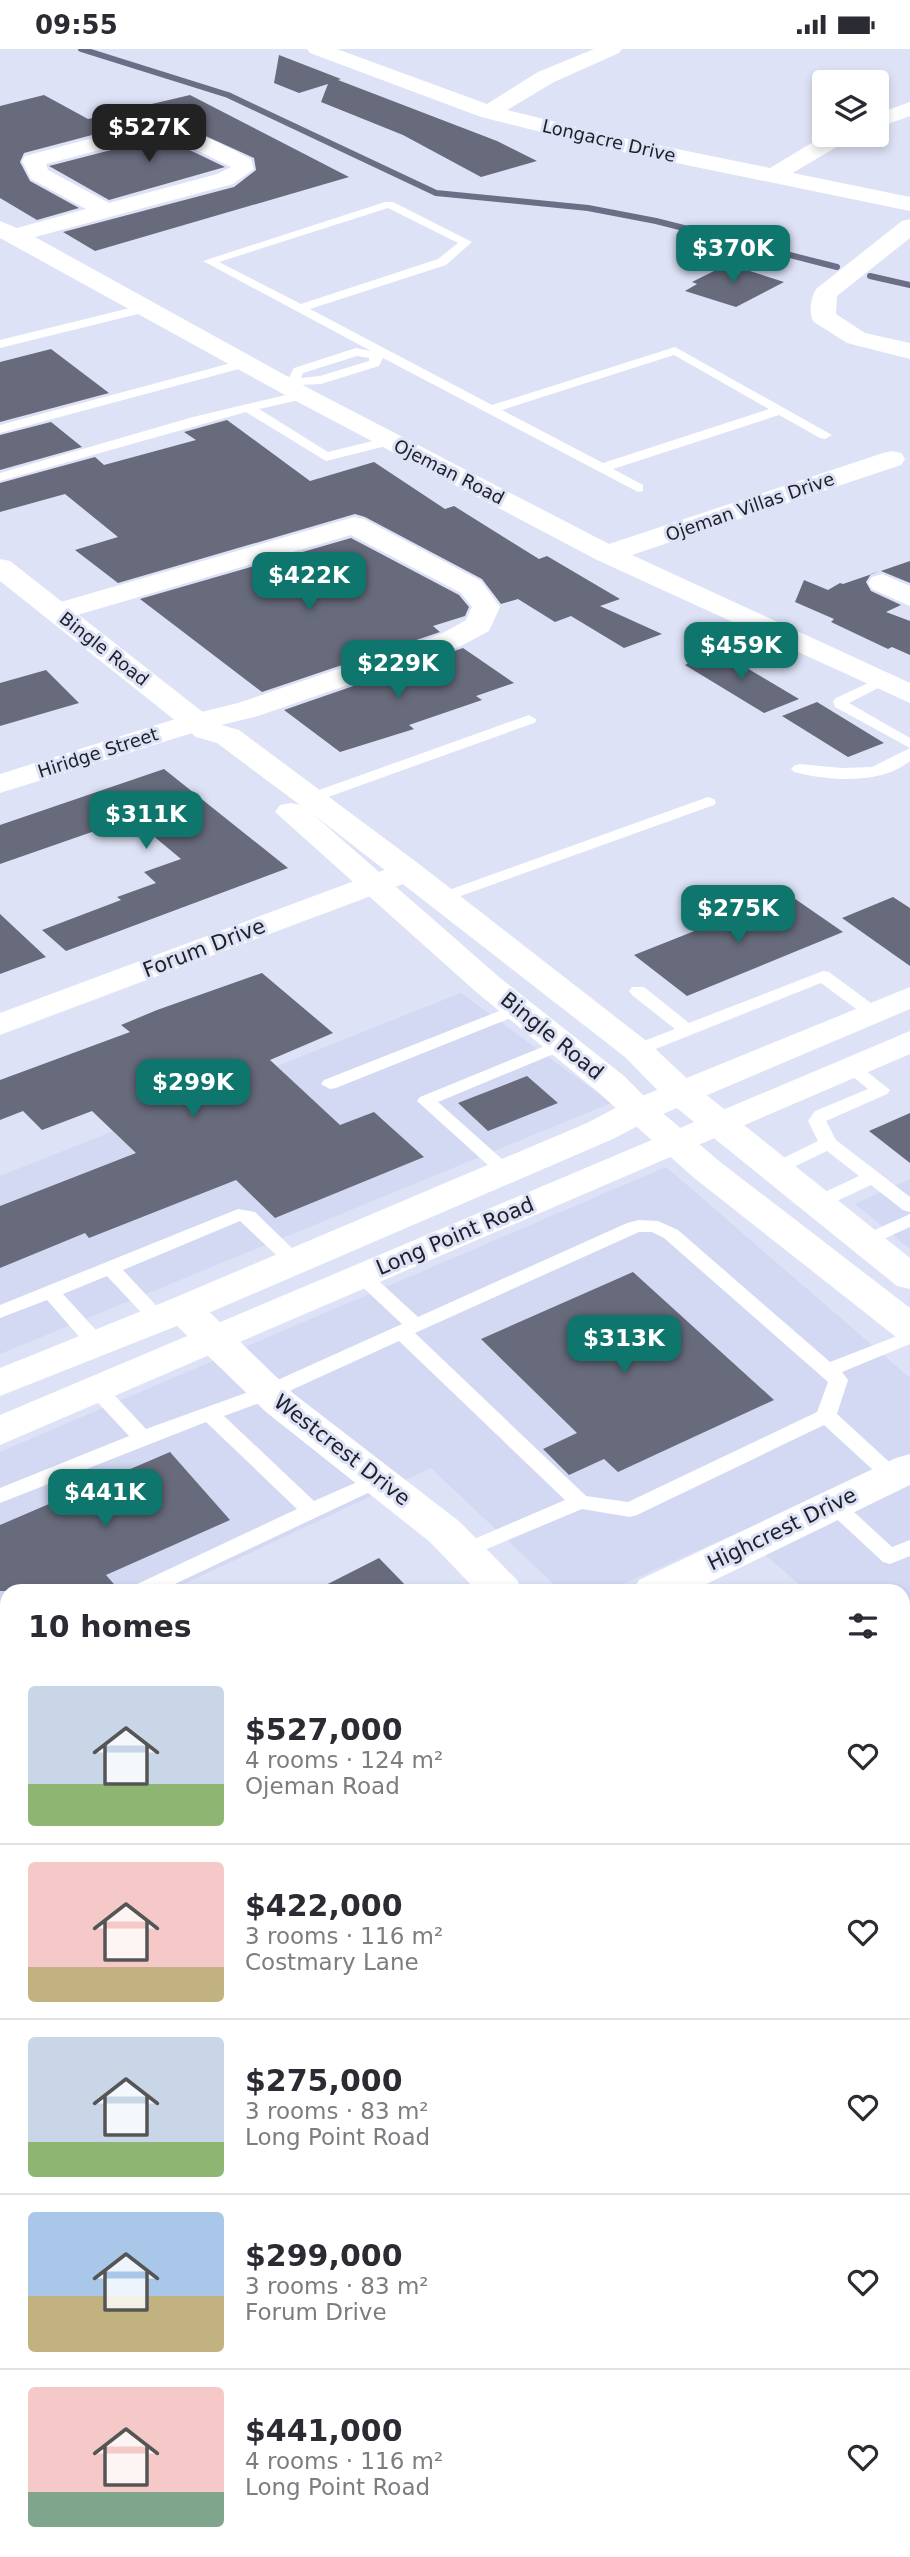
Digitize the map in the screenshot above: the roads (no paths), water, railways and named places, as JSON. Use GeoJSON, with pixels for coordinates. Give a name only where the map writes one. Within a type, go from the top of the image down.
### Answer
{"type":"FeatureCollection","features":[{"type":"Feature","properties":{"kind":"street","name":"Longacre Drive"},"geometry":{"type":"LineString","coordinates":[[317,49],[489,112],[613,143],[910,204]]}},
{"type":"Feature","properties":{"kind":"street"},"geometry":{"type":"LineString","coordinates":[[489,112],[546,77],[612,49]]}},
{"type":"Feature","properties":{"kind":"street"},"geometry":{"type":"LineString","coordinates":[[889,117],[910,109]]}},
{"type":"Feature","properties":{"kind":"street"},"geometry":{"type":"LineString","coordinates":[[4,234],[106,211],[225,179],[243,170],[243,164],[185,134],[161,130],[145,131],[33,161],[39,174],[106,211]]}},
{"type":"Feature","properties":{"kind":"street"},"geometry":{"type":"LineString","coordinates":[[772,177],[817,147]]}},
{"type":"Feature","properties":{"kind":"street"},"geometry":{"type":"LineString","coordinates":[[910,226],[825,295],[823,317],[856,338],[910,351]]}},
{"type":"Feature","properties":{"kind":"street","name":"Ojeman Road"},"geometry":{"type":"LineString","coordinates":[[4,234],[293,386],[389,441],[607,554],[910,694]]}},
{"type":"Feature","properties":{"kind":"street","name":"Ojeman Villas Drive"},"geometry":{"type":"LineString","coordinates":[[607,554],[892,459]]}},
{"type":"Feature","properties":{"kind":"street","name":"Hiridge Street"},"geometry":{"type":"LineString","coordinates":[[0,784],[202,726],[451,640],[479,625],[485,607],[471,587],[354,525],[57,612]]}},
{"type":"Feature","properties":{"kind":"street","name":"Bingle Road"},"geometry":{"type":"LineString","coordinates":[[0,567],[202,726],[228,736],[408,871],[637,1050],[681,1093],[910,1277]]}},
{"type":"Feature","properties":{"kind":"street"},"geometry":{"type":"LineString","coordinates":[[882,583],[910,597]]}},
{"type":"Feature","properties":{"kind":"street","name":"Bingle Road"},"geometry":{"type":"LineString","coordinates":[[202,726],[210,742],[517,1009],[611,1084],[675,1143],[910,1328]]}},
{"type":"Feature","properties":{"kind":"street","name":"Forum Drive"},"geometry":{"type":"LineString","coordinates":[[0,1025],[408,871]]}},
{"type":"Feature","properties":{"kind":"street","name":"Long Point Road"},"geometry":{"type":"LineString","coordinates":[[0,1383],[295,1262],[600,1131],[638,1111],[910,997]]}},
{"type":"Feature","properties":{"kind":"street","name":"Long Point Road"},"geometry":{"type":"LineString","coordinates":[[0,1431],[719,1122],[907,1046]]}},
{"type":"Feature","properties":{"kind":"street","name":"Westcrest Drive"},"geometry":{"type":"LineString","coordinates":[[170,1314],[215,1339],[269,1392],[380,1479],[465,1551],[496,1584]]}},
{"type":"Feature","properties":{"kind":"street","name":"Highcrest Drive"},"geometry":{"type":"LineString","coordinates":[[668,1584],[901,1472]]}},
{"type":"Feature","properties":{"kind":"lane"},"geometry":{"type":"LineString","coordinates":[[302,308],[442,262],[466,242],[389,204],[209,261],[638,488]]}},
{"type":"Feature","properties":{"kind":"lane"},"geometry":{"type":"LineString","coordinates":[[0,344],[146,308]]}},
{"type":"Feature","properties":{"kind":"lane"},"geometry":{"type":"LineString","coordinates":[[293,386],[298,371],[356,352],[381,354]]}},
{"type":"Feature","properties":{"kind":"lane"},"geometry":{"type":"LineString","coordinates":[[493,409],[675,352],[825,435]]}},
{"type":"Feature","properties":{"kind":"lane"},"geometry":{"type":"LineString","coordinates":[[0,477],[248,408],[293,386],[375,363],[381,354]]}},
{"type":"Feature","properties":{"kind":"lane"},"geometry":{"type":"LineString","coordinates":[[328,361],[346,372]]}},
{"type":"Feature","properties":{"kind":"lane"},"geometry":{"type":"LineString","coordinates":[[0,429],[246,363]]}},
{"type":"Feature","properties":{"kind":"lane"},"geometry":{"type":"LineString","coordinates":[[248,408],[326,457],[389,441]]}},
{"type":"Feature","properties":{"kind":"lane"},"geometry":{"type":"LineString","coordinates":[[602,468],[780,410]]}},
{"type":"Feature","properties":{"kind":"lane"},"geometry":{"type":"LineString","coordinates":[[883,680],[841,701],[843,707],[910,744]]}},
{"type":"Feature","properties":{"kind":"lane"},"geometry":{"type":"LineString","coordinates":[[311,798],[529,720]]}},
{"type":"Feature","properties":{"kind":"lane"},"geometry":{"type":"LineString","coordinates":[[799,769],[862,774],[874,772],[910,753]]}},
{"type":"Feature","properties":{"kind":"lane"},"geometry":{"type":"LineString","coordinates":[[441,898],[708,802]]}},
{"type":"Feature","properties":{"kind":"lane"},"geometry":{"type":"LineString","coordinates":[[637,1050],[823,976],[873,1013]]}},
{"type":"Feature","properties":{"kind":"lane"},"geometry":{"type":"LineString","coordinates":[[638,991],[687,1030]]}},
{"type":"Feature","properties":{"kind":"lane"},"geometry":{"type":"LineString","coordinates":[[330,1084],[517,1009]]}},
{"type":"Feature","properties":{"kind":"lane"},"geometry":{"type":"LineString","coordinates":[[506,1172],[426,1101],[562,1044]]}},
{"type":"Feature","properties":{"kind":"lane"},"geometry":{"type":"LineString","coordinates":[[850,1067],[881,1090],[817,1118],[828,1143],[910,1206]]}},
{"type":"Feature","properties":{"kind":"lane"},"geometry":{"type":"LineString","coordinates":[[775,1170],[828,1143]]}},
{"type":"Feature","properties":{"kind":"lane"},"geometry":{"type":"LineString","coordinates":[[817,1203],[872,1177]]}},
{"type":"Feature","properties":{"kind":"lane"},"geometry":{"type":"LineString","coordinates":[[0,1313],[238,1215],[248,1216],[295,1262]]}},
{"type":"Feature","properties":{"kind":"lane"},"geometry":{"type":"LineString","coordinates":[[866,1241],[910,1220]]}},
{"type":"Feature","properties":{"kind":"lane"},"geometry":{"type":"LineString","coordinates":[[0,1496],[142,1438],[269,1392],[634,1227],[648,1224],[659,1226],[671,1234],[838,1380],[826,1416],[630,1510],[580,1502],[465,1551]]}},
{"type":"Feature","properties":{"kind":"lane"},"geometry":{"type":"LineString","coordinates":[[110,1268],[170,1314]]}},
{"type":"Feature","properties":{"kind":"lane"},"geometry":{"type":"LineString","coordinates":[[362,1276],[409,1329],[580,1502]]}},
{"type":"Feature","properties":{"kind":"lane"},"geometry":{"type":"LineString","coordinates":[[51,1292],[97,1343]]}},
{"type":"Feature","properties":{"kind":"lane"},"geometry":{"type":"LineString","coordinates":[[827,1371],[910,1337]]}},
{"type":"Feature","properties":{"kind":"lane"},"geometry":{"type":"LineString","coordinates":[[97,1389],[142,1438]]}},
{"type":"Feature","properties":{"kind":"lane"},"geometry":{"type":"LineString","coordinates":[[210,1414],[312,1511]]}},
{"type":"Feature","properties":{"kind":"lane"},"geometry":{"type":"LineString","coordinates":[[826,1416],[901,1472]]}},
{"type":"Feature","properties":{"kind":"lane"},"geometry":{"type":"LineString","coordinates":[[156,1584],[380,1479]]}},
{"type":"Feature","properties":{"kind":"lane"},"geometry":{"type":"LineString","coordinates":[[834,1505],[890,1557],[910,1547]]}},
{"type":"Feature","properties":{"kind":"waterway"},"geometry":{"type":"LineString","coordinates":[[81,49],[228,95],[436,193],[588,208],[656,221],[837,267]]}},
{"type":"Feature","properties":{"kind":"waterway"},"geometry":{"type":"LineString","coordinates":[[870,276],[910,285]]}}]}
